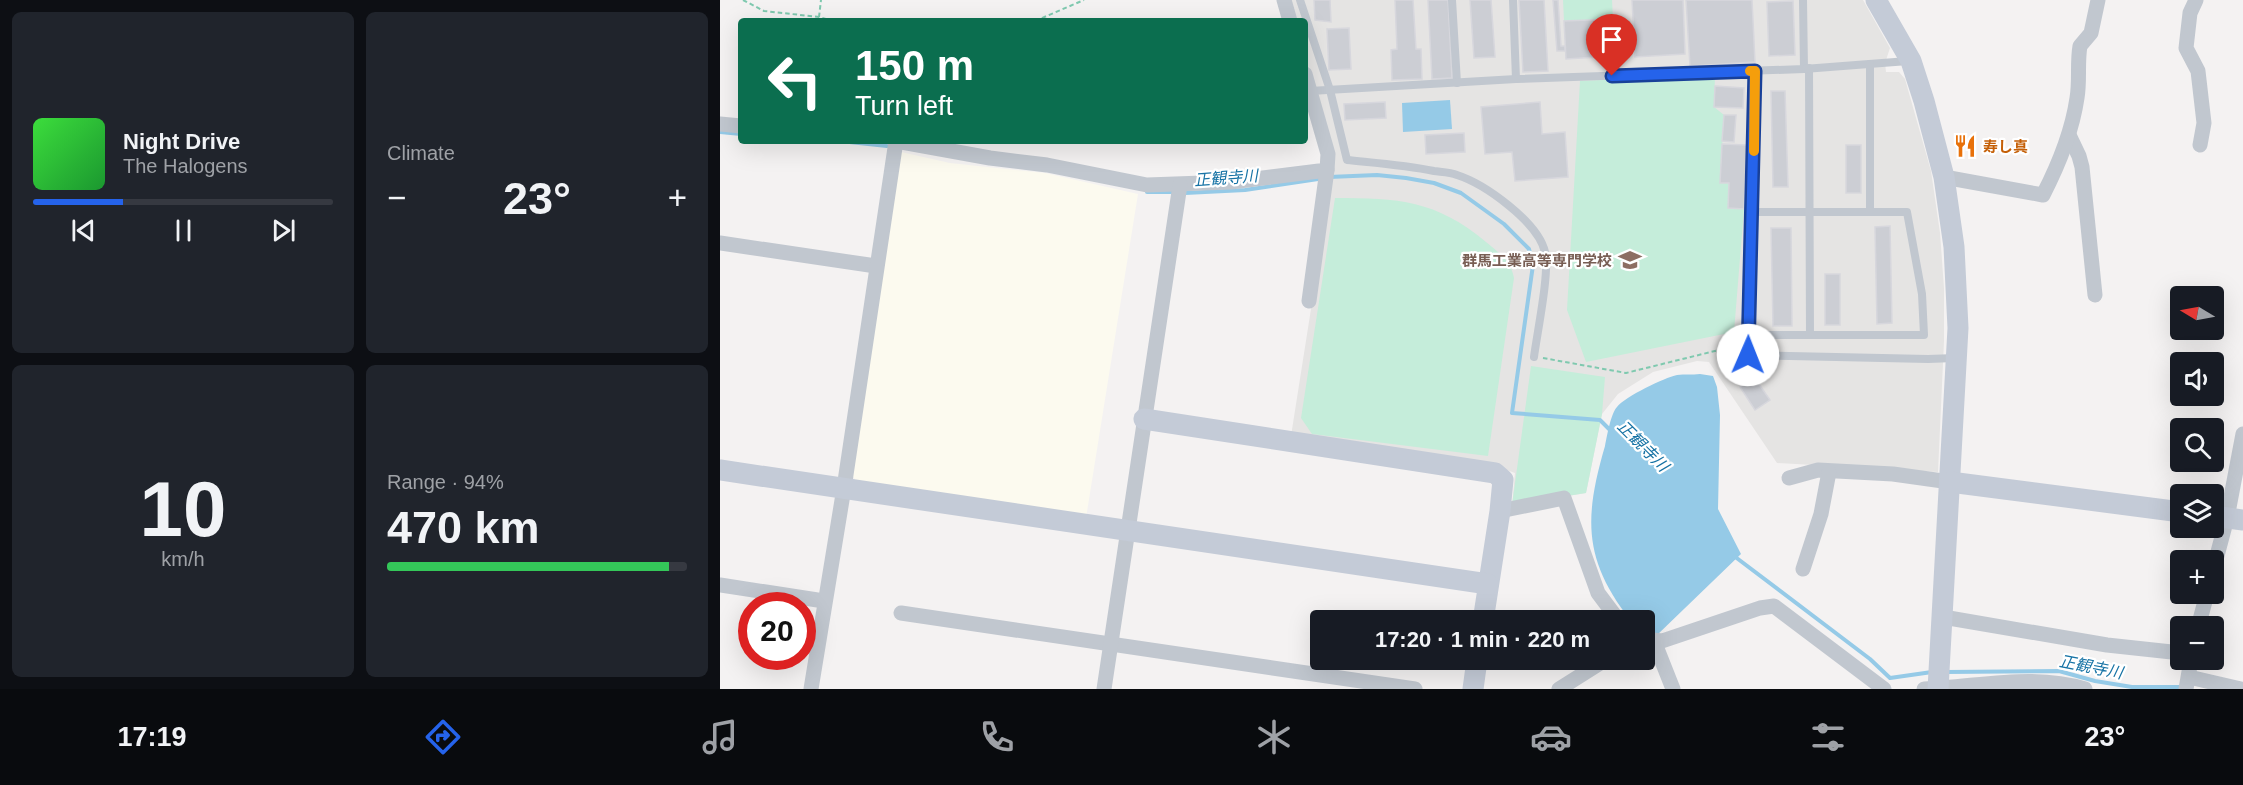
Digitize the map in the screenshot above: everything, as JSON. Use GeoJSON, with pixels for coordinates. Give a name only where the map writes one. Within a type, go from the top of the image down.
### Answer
{"type":"FeatureCollection","features":[{"type":"Feature","properties":{"kind":"street"},"geometry":{"type":"LineString","coordinates":[[1284,0],[1289,18]]}},
{"type":"Feature","properties":{"kind":"street"},"geometry":{"type":"LineString","coordinates":[[1876,0],[1911,61],[1924,101],[1944,177],[1954,247],[1958,328],[1938,689]]}},
{"type":"Feature","properties":{"kind":"street"},"geometry":{"type":"LineString","coordinates":[[1944,177],[2043,195],[2069,135],[2078,96],[2079,46],[2091,33],[2098,0]]}},
{"type":"Feature","properties":{"kind":"street"},"geometry":{"type":"LineString","coordinates":[[2196,0],[2188,22],[2186,48],[2198,71],[2204,123],[2200,145]]}},
{"type":"Feature","properties":{"kind":"street"},"geometry":{"type":"LineString","coordinates":[[1308,84],[1328,154],[1309,301]]}},
{"type":"Feature","properties":{"kind":"street"},"geometry":{"type":"LineString","coordinates":[[720,124],[738,126]]}},
{"type":"Feature","properties":{"kind":"street"},"geometry":{"type":"LineString","coordinates":[[2069,135],[2082,167],[2095,295]]}},
{"type":"Feature","properties":{"kind":"street"},"geometry":{"type":"LineString","coordinates":[[811,689],[844,488],[896,144]]}},
{"type":"Feature","properties":{"kind":"street"},"geometry":{"type":"LineString","coordinates":[[913,144],[990,158],[1047,165],[1147,185],[1231,182],[1327,170]]}},
{"type":"Feature","properties":{"kind":"street"},"geometry":{"type":"LineString","coordinates":[[1104,689],[1180,185]]}},
{"type":"Feature","properties":{"kind":"street"},"geometry":{"type":"LineString","coordinates":[[720,243],[876,266]]}},
{"type":"Feature","properties":{"kind":"street"},"geometry":{"type":"LineString","coordinates":[[1144,419],[1495,473],[1503,480],[1484,610]]}},
{"type":"Feature","properties":{"kind":"street"},"geometry":{"type":"LineString","coordinates":[[2219,550],[2228,518],[2243,434]]}},
{"type":"Feature","properties":{"kind":"street"},"geometry":{"type":"LineString","coordinates":[[720,470],[1488,584]]}},
{"type":"Feature","properties":{"kind":"street"},"geometry":{"type":"LineString","coordinates":[[1789,478],[1818,470],[1893,474],[2170,511]]}},
{"type":"Feature","properties":{"kind":"street"},"geometry":{"type":"LineString","coordinates":[[1803,569],[1821,514],[1829,472]]}},
{"type":"Feature","properties":{"kind":"street"},"geometry":{"type":"LineString","coordinates":[[1500,511],[1564,498],[1598,593],[1611,610]]}},
{"type":"Feature","properties":{"kind":"street"},"geometry":{"type":"LineString","coordinates":[[720,585],[824,601]]}},
{"type":"Feature","properties":{"kind":"street"},"geometry":{"type":"LineString","coordinates":[[1655,640],[1662,641],[1760,608],[1773,606],[1884,689]]}},
{"type":"Feature","properties":{"kind":"street"},"geometry":{"type":"LineString","coordinates":[[901,613],[1415,689]]}},
{"type":"Feature","properties":{"kind":"street"},"geometry":{"type":"LineString","coordinates":[[1943,616],[2107,645],[2170,651]]}},
{"type":"Feature","properties":{"kind":"street"},"geometry":{"type":"LineString","coordinates":[[1655,652],[1673,689]]}},
{"type":"Feature","properties":{"kind":"street"},"geometry":{"type":"LineString","coordinates":[[1473,689],[1476,670]]}},
{"type":"Feature","properties":{"kind":"street"},"geometry":{"type":"LineString","coordinates":[[1559,689],[1589,670]]}},
{"type":"Feature","properties":{"kind":"street"},"geometry":{"type":"LineString","coordinates":[[1924,689],[2036,680],[2066,683],[2085,689]]}},
{"type":"Feature","properties":{"kind":"street"},"geometry":{"type":"LineString","coordinates":[[2188,683],[2241,689]]}},
{"type":"Feature","properties":{"kind":"lane"},"geometry":{"type":"LineString","coordinates":[[1300,0],[1306,18]]}},
{"type":"Feature","properties":{"kind":"lane"},"geometry":{"type":"LineString","coordinates":[[1452,0],[1457,83]]}},
{"type":"Feature","properties":{"kind":"lane"},"geometry":{"type":"LineString","coordinates":[[1513,0],[1516,79]]}},
{"type":"Feature","properties":{"kind":"lane"},"geometry":{"type":"LineString","coordinates":[[1803,0],[1810,211],[1810,335]]}},
{"type":"Feature","properties":{"kind":"lane"},"geometry":{"type":"LineString","coordinates":[[1308,24],[1330,90],[1347,160],[1412,167],[1457,175],[1507,205],[1528,223],[1540,238],[1546,253],[1546,270],[1534,357]]}},
{"type":"Feature","properties":{"kind":"lane"},"geometry":{"type":"LineString","coordinates":[[1310,91],[1516,79],[1806,69],[1911,61]]}},
{"type":"Feature","properties":{"kind":"lane"},"geometry":{"type":"LineString","coordinates":[[1870,64],[1870,211]]}},
{"type":"Feature","properties":{"kind":"lane"},"geometry":{"type":"LineString","coordinates":[[1755,71],[1748,355],[1956,358]]}},
{"type":"Feature","properties":{"kind":"lane"},"geometry":{"type":"LineString","coordinates":[[1748,339],[1810,335],[1924,335],[1922,294],[1907,212],[1753,212]]}},
{"type":"Feature","properties":{"kind":"path"},"geometry":{"type":"LineString","coordinates":[[743,0],[764,11],[822,18]]}},
{"type":"Feature","properties":{"kind":"path"},"geometry":{"type":"LineString","coordinates":[[819,17],[821,0]]}},
{"type":"Feature","properties":{"kind":"path"},"geometry":{"type":"LineString","coordinates":[[1042,18],[1084,0]]}},
{"type":"Feature","properties":{"kind":"path"},"geometry":{"type":"LineString","coordinates":[[1534,357],[1626,373],[1748,339]]}},
{"type":"Feature","properties":{"kind":"shaded area","name":"群馬工業高等専門学校"},"geometry":{"type":"Polygon","coordinates":[[[1289,0],[1863,0],[1890,48],[1885,63],[1886,72],[1899,72],[1905,79],[1931,171],[1940,233],[1944,288],[1938,472],[1777,463],[1709,362],[1697,361],[1653,372],[1618,394],[1602,414],[1586,493],[1512,505],[1515,473],[1498,467],[1291,436],[1331,182],[1332,153],[1308,68],[1308,18],[1294,18],[1289,0]]]}},
{"type":"Feature","properties":{"kind":"shaded area"},"geometry":{"type":"Polygon","coordinates":[[[901,152],[950,163],[1045,173],[1138,194],[1086,518],[856,481],[851,473],[901,152]]]}},
{"type":"Feature","properties":{"kind":"green space"},"geometry":{"type":"Polygon","coordinates":[[[1563,0],[1612,0],[1613,19],[1564,21],[1563,0]]]}},
{"type":"Feature","properties":{"kind":"green space"},"geometry":{"type":"Polygon","coordinates":[[[1715,75],[1714,107],[1724,115],[1720,182],[1729,183],[1728,208],[1744,209],[1734,332],[1586,362],[1567,310],[1580,81],[1715,75]]]}},
{"type":"Feature","properties":{"kind":"green space"},"geometry":{"type":"Polygon","coordinates":[[[1335,198],[1397,201],[1433,210],[1468,228],[1500,254],[1510,267],[1514,278],[1488,456],[1312,434],[1301,418],[1335,198]]]}},
{"type":"Feature","properties":{"kind":"green space"},"geometry":{"type":"Polygon","coordinates":[[[1531,366],[1605,377],[1602,414],[1586,493],[1512,505],[1531,366]]]}},
{"type":"Feature","properties":{"kind":"water"},"geometry":{"type":"Polygon","coordinates":[[[1450,100],[1452,129],[1403,132],[1402,103],[1450,100]]]}},
{"type":"Feature","properties":{"kind":"water"},"geometry":{"type":"Polygon","coordinates":[[[1677,375],[1713,376],[1717,387],[1720,415],[1718,509],[1741,554],[1656,636],[1655,610],[1623,610],[1615,599],[1596,558],[1591,517],[1598,472],[1613,414],[1617,407],[1637,393],[1677,375]]]}},
{"type":"Feature","properties":{"kind":"building"},"geometry":{"type":"Polygon","coordinates":[[[1314,0],[1330,0],[1331,22],[1315,20],[1314,0]]]}},
{"type":"Feature","properties":{"kind":"building"},"geometry":{"type":"Polygon","coordinates":[[[1395,0],[1413,0],[1416,49],[1421,49],[1422,79],[1392,80],[1391,50],[1397,49],[1395,0]]]}},
{"type":"Feature","properties":{"kind":"building"},"geometry":{"type":"Polygon","coordinates":[[[1428,0],[1448,0],[1452,78],[1432,79],[1428,0]]]}},
{"type":"Feature","properties":{"kind":"building"},"geometry":{"type":"Polygon","coordinates":[[[1470,0],[1491,0],[1495,57],[1474,58],[1470,0]]]}},
{"type":"Feature","properties":{"kind":"building"},"geometry":{"type":"Polygon","coordinates":[[[1519,0],[1544,0],[1548,71],[1523,72],[1519,0]]]}},
{"type":"Feature","properties":{"kind":"building"},"geometry":{"type":"Polygon","coordinates":[[[1553,0],[1558,0],[1561,46],[1565,46],[1565,51],[1557,51],[1553,0]]]}},
{"type":"Feature","properties":{"kind":"building"},"geometry":{"type":"Polygon","coordinates":[[[1632,0],[1683,0],[1685,54],[1635,57],[1632,0]]]}},
{"type":"Feature","properties":{"kind":"building"},"geometry":{"type":"Polygon","coordinates":[[[1686,0],[1752,0],[1755,62],[1690,66],[1686,0]]]}},
{"type":"Feature","properties":{"kind":"building"},"geometry":{"type":"Polygon","coordinates":[[[1793,1],[1795,55],[1769,56],[1767,2],[1793,1]]]}},
{"type":"Feature","properties":{"kind":"building"},"geometry":{"type":"Polygon","coordinates":[[[1613,19],[1615,56],[1566,59],[1564,21],[1613,19]]]}},
{"type":"Feature","properties":{"kind":"building"},"geometry":{"type":"Polygon","coordinates":[[[1349,28],[1351,69],[1329,70],[1327,29],[1349,28]]]}},
{"type":"Feature","properties":{"kind":"building"},"geometry":{"type":"Polygon","coordinates":[[[1715,86],[1744,88],[1743,108],[1714,107],[1715,86]]]}},
{"type":"Feature","properties":{"kind":"building"},"geometry":{"type":"Polygon","coordinates":[[[1771,91],[1785,91],[1788,187],[1773,187],[1771,91]]]}},
{"type":"Feature","properties":{"kind":"building"},"geometry":{"type":"Polygon","coordinates":[[[1385,102],[1386,118],[1345,120],[1344,104],[1385,102]]]}},
{"type":"Feature","properties":{"kind":"building"},"geometry":{"type":"Polygon","coordinates":[[[1540,102],[1542,134],[1565,132],[1568,177],[1515,181],[1512,152],[1485,154],[1481,107],[1540,102]]]}},
{"type":"Feature","properties":{"kind":"building"},"geometry":{"type":"Polygon","coordinates":[[[1724,115],[1736,115],[1734,142],[1722,141],[1724,115]]]}},
{"type":"Feature","properties":{"kind":"building"},"geometry":{"type":"Polygon","coordinates":[[[1464,133],[1465,152],[1426,154],[1425,135],[1464,133]]]}},
{"type":"Feature","properties":{"kind":"building"},"geometry":{"type":"Polygon","coordinates":[[[1722,144],[1747,145],[1744,209],[1728,208],[1729,183],[1720,183],[1722,144]]]}},
{"type":"Feature","properties":{"kind":"building"},"geometry":{"type":"Polygon","coordinates":[[[1846,145],[1861,145],[1861,193],[1846,193],[1846,145]]]}},
{"type":"Feature","properties":{"kind":"building"},"geometry":{"type":"Polygon","coordinates":[[[1890,226],[1892,323],[1877,324],[1875,227],[1890,226]]]}},
{"type":"Feature","properties":{"kind":"building"},"geometry":{"type":"Polygon","coordinates":[[[1771,228],[1791,228],[1792,326],[1773,326],[1771,228]]]}},
{"type":"Feature","properties":{"kind":"building"},"geometry":{"type":"Polygon","coordinates":[[[1825,274],[1840,274],[1840,325],[1825,325],[1825,274]]]}},
{"type":"Feature","properties":{"kind":"building"},"geometry":{"type":"Polygon","coordinates":[[[1754,377],[1770,400],[1755,410],[1740,387],[1754,377]]]}},
{"type":"Feature","properties":{"kind":"waterway","name":"正観寺川"},"geometry":{"type":"LineString","coordinates":[[720,132],[738,134]]}},
{"type":"Feature","properties":{"kind":"waterway","name":"正観寺川"},"geometry":{"type":"LineString","coordinates":[[868,144],[887,146]]}},
{"type":"Feature","properties":{"kind":"waterway","name":"正観寺川"},"geometry":{"type":"LineString","coordinates":[[1329,177],[1377,175],[1434,183],[1461,193],[1504,224],[1529,249],[1533,265],[1512,413],[1600,420],[1611,431]]}},
{"type":"Feature","properties":{"kind":"waterway","name":"正観寺川"},"geometry":{"type":"LineString","coordinates":[[1185,193],[1245,190],[1318,179]]}},
{"type":"Feature","properties":{"kind":"waterway","name":"正観寺川"},"geometry":{"type":"LineString","coordinates":[[1147,192],[1174,192]]}},
{"type":"Feature","properties":{"kind":"waterway","name":"正観寺川"},"geometry":{"type":"LineString","coordinates":[[1734,556],[1870,659],[1890,678],[1932,672]]}},
{"type":"Feature","properties":{"kind":"waterway","name":"正観寺川"},"geometry":{"type":"LineString","coordinates":[[1946,672],[2059,671],[2095,681],[2132,687],[2183,687]]}},
{"type":"Feature","properties":{"kind":"slow traffic"},"geometry":{"type":"LineString","coordinates":[[1750,71],[1755,71],[1754,151]]}},
{"type":"Feature","properties":{"kind":"place","name":"寿し真"},"geometry":{"type":"Point","coordinates":[1965,146]}},
{"type":"Feature","properties":{"kind":"place","name":"群馬工業高等専門学校"},"geometry":{"type":"Point","coordinates":[1630,260]}},
{"type":"Feature","properties":{"kind":"route"},"geometry":{"type":"LineString","coordinates":[[1612,76],[1755,71],[1748,355]]}}]}
